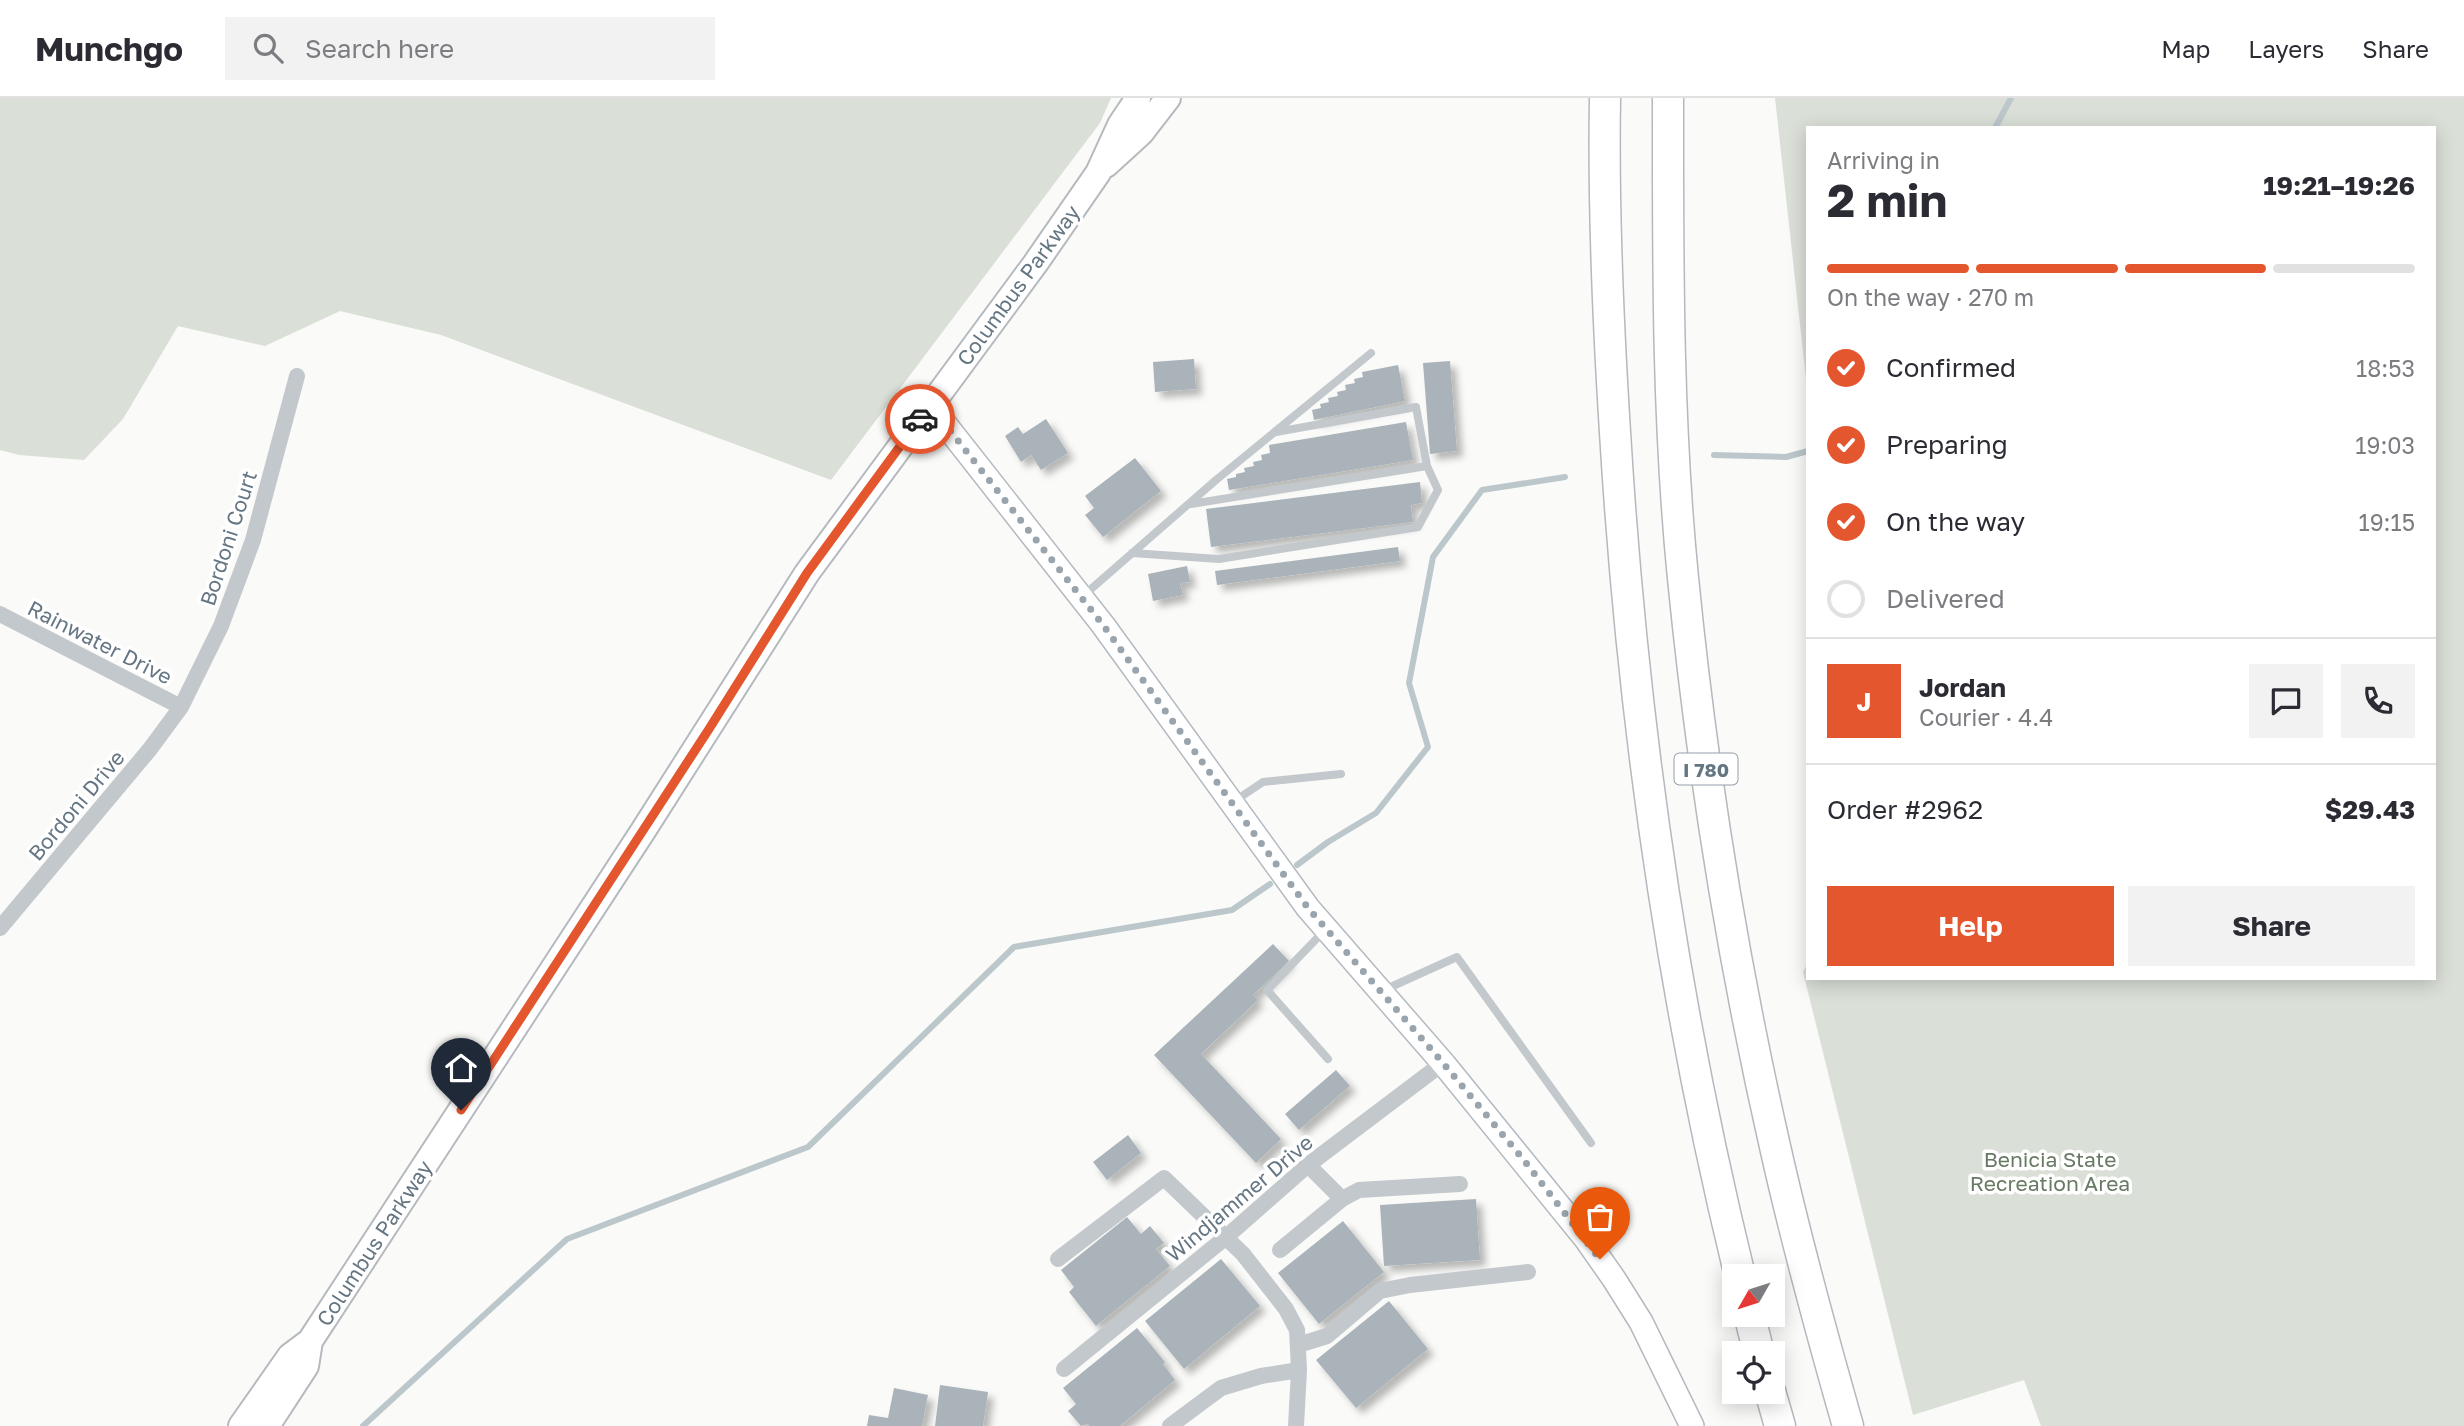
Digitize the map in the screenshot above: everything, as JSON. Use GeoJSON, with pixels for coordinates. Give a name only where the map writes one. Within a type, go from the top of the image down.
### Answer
{"type":"FeatureCollection","features":[{"type":"Feature","properties":{"kind":"highway","name":"I 780"},"geometry":{"type":"LineString","coordinates":[[1605,98],[1603,202],[1608,331],[1624,579],[1636,696],[1682,1007],[1737,1264]]}},
{"type":"Feature","properties":{"kind":"highway","name":"I 780"},"geometry":{"type":"LineString","coordinates":[[1668,98],[1668,296],[1675,472],[1683,577],[1703,751],[1734,937],[1776,1152],[1807,1279],[1848,1426]]}},
{"type":"Feature","properties":{"kind":"highway"},"geometry":{"type":"LineString","coordinates":[[1774,1404],[1780,1426]]}},
{"type":"Feature","properties":{"kind":"main road","name":"Columbus Parkway"},"geometry":{"type":"LineString","coordinates":[[241,1426],[290,1356],[310,1341],[643,831],[807,573],[1035,264],[1098,173],[1119,125],[1138,98]]}},
{"type":"Feature","properties":{"kind":"main road","name":"Columbus Parkway"},"geometry":{"type":"LineString","coordinates":[[1098,173],[1141,133],[1168,98]]}},
{"type":"Feature","properties":{"kind":"main road"},"geometry":{"type":"LineString","coordinates":[[930,405],[1081,598],[1233,802],[1308,908],[1523,1159],[1614,1279],[1641,1322],[1692,1426]]}},
{"type":"Feature","properties":{"kind":"main road","name":"Columbus Parkway"},"geometry":{"type":"LineString","coordinates":[[267,1426],[306,1366],[310,1341]]}},
{"type":"Feature","properties":{"kind":"street","name":"Bordoni Court"},"geometry":{"type":"LineString","coordinates":[[181,707],[221,626],[253,540],[297,376]]}},
{"type":"Feature","properties":{"kind":"street","name":"Rainwater Drive"},"geometry":{"type":"LineString","coordinates":[[0,614],[181,707]]}},
{"type":"Feature","properties":{"kind":"street","name":"Bordoni Drive"},"geometry":{"type":"LineString","coordinates":[[0,928],[150,749],[181,707]]}},
{"type":"Feature","properties":{"kind":"street","name":"Windjammer Drive"},"geometry":{"type":"LineString","coordinates":[[1064,1369],[1225,1238],[1308,1165],[1443,1063]]}},
{"type":"Feature","properties":{"kind":"street"},"geometry":{"type":"LineString","coordinates":[[1308,1165],[1342,1199]]}},
{"type":"Feature","properties":{"kind":"street"},"geometry":{"type":"LineString","coordinates":[[1058,1259],[1164,1178],[1243,1254],[1286,1309],[1297,1330],[1299,1370],[1296,1426]]}},
{"type":"Feature","properties":{"kind":"street"},"geometry":{"type":"LineString","coordinates":[[1280,1250],[1342,1199],[1359,1190],[1460,1184]]}},
{"type":"Feature","properties":{"kind":"street"},"geometry":{"type":"LineString","coordinates":[[1298,1345],[1327,1336],[1380,1291],[1410,1284],[1528,1272]]}},
{"type":"Feature","properties":{"kind":"street"},"geometry":{"type":"LineString","coordinates":[[1171,1426],[1221,1388],[1261,1376],[1299,1370]]}},
{"type":"Feature","properties":{"kind":"lane"},"geometry":{"type":"LineString","coordinates":[[1081,598],[1189,504],[1371,353]]}},
{"type":"Feature","properties":{"kind":"lane"},"geometry":{"type":"LineString","coordinates":[[1132,554],[1219,559],[1418,527],[1438,490],[1427,467],[1416,407],[1276,432]]}},
{"type":"Feature","properties":{"kind":"lane"},"geometry":{"type":"LineString","coordinates":[[1189,504],[1427,467]]}},
{"type":"Feature","properties":{"kind":"lane"},"geometry":{"type":"LineString","coordinates":[[1233,802],[1263,782],[1340,774]]}},
{"type":"Feature","properties":{"kind":"lane"},"geometry":{"type":"LineString","coordinates":[[1326,929],[1266,990],[1328,1059]]}},
{"type":"Feature","properties":{"kind":"lane"},"geometry":{"type":"LineString","coordinates":[[1381,991],[1457,957],[1591,1143]]}},
{"type":"Feature","properties":{"kind":"green space"},"geometry":{"type":"Polygon","coordinates":[[[0,98],[1111,98],[1100,123],[831,480],[441,335],[340,311],[265,346],[178,326],[123,419],[84,460],[19,455],[0,450],[0,98]]]}},
{"type":"Feature","properties":{"kind":"green space","name":"Benicia State Recreation Area"},"geometry":{"type":"Polygon","coordinates":[[[1775,98],[2464,98],[2464,1426],[2041,1426],[2024,1380],[1913,1415],[1803,972],[1806,966],[1806,980],[2436,980],[2436,126],[1806,126],[1806,379],[1775,98]]]}},
{"type":"Feature","properties":{"kind":"building"},"geometry":{"type":"Polygon","coordinates":[[[1194,359],[1196,389],[1155,392],[1153,362],[1194,359]]]}},
{"type":"Feature","properties":{"kind":"building"},"geometry":{"type":"Polygon","coordinates":[[[1450,361],[1457,451],[1430,454],[1423,363],[1450,361]]]}},
{"type":"Feature","properties":{"kind":"building"},"geometry":{"type":"Polygon","coordinates":[[[1398,365],[1405,401],[1314,420],[1312,410],[1329,402],[1328,398],[1338,396],[1337,392],[1346,390],[1345,385],[1355,383],[1354,379],[1363,377],[1362,372],[1398,365]]]}},
{"type":"Feature","properties":{"kind":"building"},"geometry":{"type":"Polygon","coordinates":[[[1046,419],[1068,453],[1041,470],[1031,455],[1021,462],[1005,436],[1018,427],[1023,434],[1046,419]]]}},
{"type":"Feature","properties":{"kind":"building"},"geometry":{"type":"Polygon","coordinates":[[[1406,422],[1413,460],[1229,490],[1227,479],[1245,472],[1244,468],[1254,466],[1253,462],[1262,460],[1261,455],[1270,453],[1269,445],[1406,422]]]}},
{"type":"Feature","properties":{"kind":"building"},"geometry":{"type":"Polygon","coordinates":[[[1135,458],[1161,491],[1103,537],[1085,515],[1094,508],[1085,496],[1135,458]]]}},
{"type":"Feature","properties":{"kind":"building"},"geometry":{"type":"Polygon","coordinates":[[[1420,482],[1422,503],[1411,505],[1413,522],[1211,547],[1206,509],[1420,482]]]}},
{"type":"Feature","properties":{"kind":"building"},"geometry":{"type":"Polygon","coordinates":[[[1398,547],[1400,561],[1217,585],[1215,571],[1398,547]]]}},
{"type":"Feature","properties":{"kind":"building"},"geometry":{"type":"Polygon","coordinates":[[[1187,566],[1190,582],[1180,583],[1183,595],[1153,601],[1148,574],[1187,566]]]}},
{"type":"Feature","properties":{"kind":"building"},"geometry":{"type":"Polygon","coordinates":[[[1273,944],[1289,961],[1253,995],[1258,1000],[1201,1054],[1281,1139],[1256,1163],[1154,1055],[1273,944]]]}},
{"type":"Feature","properties":{"kind":"building"},"geometry":{"type":"Polygon","coordinates":[[[1336,1070],[1350,1086],[1299,1130],[1285,1114],[1336,1070]]]}},
{"type":"Feature","properties":{"kind":"building"},"geometry":{"type":"Polygon","coordinates":[[[1128,1135],[1141,1153],[1107,1180],[1093,1162],[1128,1135]]]}},
{"type":"Feature","properties":{"kind":"building"},"geometry":{"type":"Polygon","coordinates":[[[1476,1199],[1480,1260],[1384,1266],[1380,1205],[1476,1199]]]}},
{"type":"Feature","properties":{"kind":"building"},"geometry":{"type":"Polygon","coordinates":[[[1127,1217],[1141,1234],[1150,1226],[1164,1243],[1156,1249],[1170,1266],[1096,1326],[1069,1292],[1074,1287],[1061,1270],[1127,1217]]]}},
{"type":"Feature","properties":{"kind":"building"},"geometry":{"type":"Polygon","coordinates":[[[1343,1221],[1384,1272],[1319,1324],[1278,1273],[1343,1221]]]}},
{"type":"Feature","properties":{"kind":"building"},"geometry":{"type":"Polygon","coordinates":[[[1221,1259],[1260,1306],[1184,1369],[1145,1321],[1221,1259]]]}},
{"type":"Feature","properties":{"kind":"building"},"geometry":{"type":"Polygon","coordinates":[[[1389,1301],[1428,1349],[1356,1408],[1316,1360],[1389,1301]]]}},
{"type":"Feature","properties":{"kind":"building"},"geometry":{"type":"Polygon","coordinates":[[[1137,1328],[1165,1362],[1163,1364],[1175,1380],[1120,1426],[1081,1426],[1068,1411],[1076,1404],[1063,1388],[1137,1328]]]}},
{"type":"Feature","properties":{"kind":"building"},"geometry":{"type":"Polygon","coordinates":[[[940,1385],[988,1392],[983,1426],[935,1426],[940,1385]]]}},
{"type":"Feature","properties":{"kind":"building"},"geometry":{"type":"Polygon","coordinates":[[[894,1388],[928,1395],[922,1426],[867,1426],[869,1415],[888,1418],[894,1388]]]}},
{"type":"Feature","properties":{"kind":"waterway"},"geometry":{"type":"LineString","coordinates":[[1996,126],[2011,98]]}},
{"type":"Feature","properties":{"kind":"waterway"},"geometry":{"type":"LineString","coordinates":[[1714,455],[1786,457],[1806,452]]}},
{"type":"Feature","properties":{"kind":"waterway"},"geometry":{"type":"LineString","coordinates":[[1297,865],[1328,842],[1376,813],[1428,747],[1409,683],[1433,557],[1482,490],[1565,477]]}},
{"type":"Feature","properties":{"kind":"waterway"},"geometry":{"type":"LineString","coordinates":[[363,1426],[567,1239],[808,1147],[1014,947],[1232,910],[1270,884]]}},
{"type":"Feature","properties":{"kind":"way so far"},"geometry":{"type":"LineString","coordinates":[[920,419],[930,405],[1103,625],[1308,908],[1523,1159],[1600,1259]]}},
{"type":"Feature","properties":{"kind":"route"},"geometry":{"type":"LineString","coordinates":[[461,1110],[709,729],[807,573],[920,419]]}}]}
